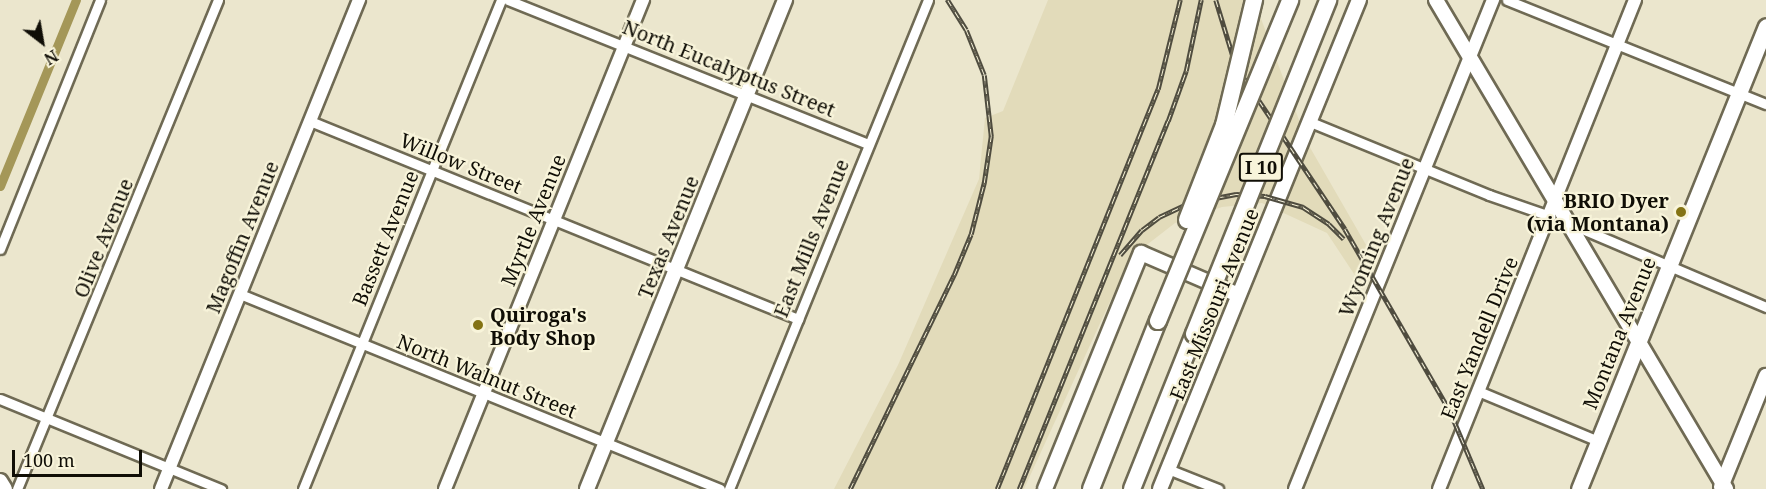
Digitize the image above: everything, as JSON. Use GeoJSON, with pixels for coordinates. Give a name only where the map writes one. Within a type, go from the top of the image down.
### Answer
{"type":"FeatureCollection","features":[{"type":"Feature","properties":{"kind":"highway"},"geometry":{"type":"LineString","coordinates":[[1158,321],[1173,255],[1224,125],[1254,0]]}},
{"type":"Feature","properties":{"kind":"highway","name":"I 10"},"geometry":{"type":"LineString","coordinates":[[1091,489],[1290,0]]}},
{"type":"Feature","properties":{"kind":"highway","name":"I 10"},"geometry":{"type":"LineString","coordinates":[[1132,489],[1328,0]]}},
{"type":"Feature","properties":{"kind":"main road","name":"Texas Avenue"},"geometry":{"type":"LineString","coordinates":[[587,489],[785,0]]}},
{"type":"Feature","properties":{"kind":"main road","name":"East Missouri Avenue"},"geometry":{"type":"LineString","coordinates":[[1160,489],[1236,294],[1359,0]]}},
{"type":"Feature","properties":{"kind":"main road"},"geometry":{"type":"LineString","coordinates":[[1436,0],[1573,225],[1723,487]]}},
{"type":"Feature","properties":{"kind":"main road","name":"Montana Avenue"},"geometry":{"type":"LineString","coordinates":[[1579,489],[1766,27]]}},
{"type":"Feature","properties":{"kind":"main road"},"geometry":{"type":"LineString","coordinates":[[1045,489],[1141,253],[1236,294]]}},
{"type":"Feature","properties":{"kind":"main road"},"geometry":{"type":"LineString","coordinates":[[1723,487],[1766,376]]}},
{"type":"Feature","properties":{"kind":"main road"},"geometry":{"type":"LineString","coordinates":[[0,481],[5,489]]}},
{"type":"Feature","properties":{"kind":"street"},"geometry":{"type":"LineString","coordinates":[[0,249],[100,0]]}},
{"type":"Feature","properties":{"kind":"street","name":"Olive Avenue"},"geometry":{"type":"LineString","coordinates":[[17,489],[49,419],[218,0]]}},
{"type":"Feature","properties":{"kind":"street","name":"Magoffin Avenue"},"geometry":{"type":"LineString","coordinates":[[161,489],[359,0]]}},
{"type":"Feature","properties":{"kind":"street","name":"Bassett Avenue"},"geometry":{"type":"LineString","coordinates":[[303,489],[501,0]]}},
{"type":"Feature","properties":{"kind":"street","name":"North Eucalyptus Street"},"geometry":{"type":"LineString","coordinates":[[508,0],[868,144]]}},
{"type":"Feature","properties":{"kind":"street","name":"Myrtle Avenue"},"geometry":{"type":"LineString","coordinates":[[445,489],[643,0]]}},
{"type":"Feature","properties":{"kind":"street","name":"East Mills Avenue"},"geometry":{"type":"LineString","coordinates":[[729,489],[928,0]]}},
{"type":"Feature","properties":{"kind":"street","name":"Wyoming Avenue"},"geometry":{"type":"LineString","coordinates":[[1295,489],[1493,0]]}},
{"type":"Feature","properties":{"kind":"street"},"geometry":{"type":"LineString","coordinates":[[1507,0],[1766,104]]}},
{"type":"Feature","properties":{"kind":"street","name":"East Yandell Drive"},"geometry":{"type":"LineString","coordinates":[[1439,489],[1557,200],[1635,0]]}},
{"type":"Feature","properties":{"kind":"street"},"geometry":{"type":"LineString","coordinates":[[1308,121],[1425,169],[1611,240],[1668,268],[1766,307]]}},
{"type":"Feature","properties":{"kind":"street","name":"Willow Street"},"geometry":{"type":"LineString","coordinates":[[310,122],[798,319]]}},
{"type":"Feature","properties":{"kind":"street","name":"North Walnut Street"},"geometry":{"type":"LineString","coordinates":[[240,294],[720,489]]}},
{"type":"Feature","properties":{"kind":"street"},"geometry":{"type":"LineString","coordinates":[[1478,391],[1598,441]]}},
{"type":"Feature","properties":{"kind":"street"},"geometry":{"type":"LineString","coordinates":[[0,399],[221,489]]}},
{"type":"Feature","properties":{"kind":"street"},"geometry":{"type":"LineString","coordinates":[[1168,469],[1218,489]]}},
{"type":"Feature","properties":{"kind":"shaded area"},"geometry":{"type":"Polygon","coordinates":[[[1048,0],[1254,0],[1308,144],[1373,257],[1360,283],[1327,233],[1262,203],[1222,207],[1175,223],[1130,258],[1024,489],[834,489],[898,365],[979,179],[985,118],[1003,111],[1048,0]]]}},
{"type":"Feature","properties":{"kind":"waterway"},"geometry":{"type":"LineString","coordinates":[[0,186],[76,0]]}},
{"type":"Feature","properties":{"kind":"railway"},"geometry":{"type":"LineString","coordinates":[[850,489],[954,275],[971,234],[984,183],[991,136],[984,75],[966,30],[947,0]]}},
{"type":"Feature","properties":{"kind":"railway"},"geometry":{"type":"LineString","coordinates":[[997,489],[1158,89],[1180,0]]}},
{"type":"Feature","properties":{"kind":"railway"},"geometry":{"type":"LineString","coordinates":[[1019,489],[1168,121],[1186,71],[1201,0]]}},
{"type":"Feature","properties":{"kind":"railway"},"geometry":{"type":"LineString","coordinates":[[1216,0],[1236,66],[1345,229],[1450,411],[1483,489]]}},
{"type":"Feature","properties":{"kind":"railway"},"geometry":{"type":"LineString","coordinates":[[1120,255],[1142,230],[1159,217],[1189,203],[1236,194],[1265,196],[1303,207],[1329,224],[1344,239]]}},
{"type":"Feature","properties":{"kind":"place","name":"BRIO Dyer (via Montana)"},"geometry":{"type":"Point","coordinates":[1681,212]}},
{"type":"Feature","properties":{"kind":"place","name":"Quiroga's Body Shop"},"geometry":{"type":"Point","coordinates":[478,325]}}]}
